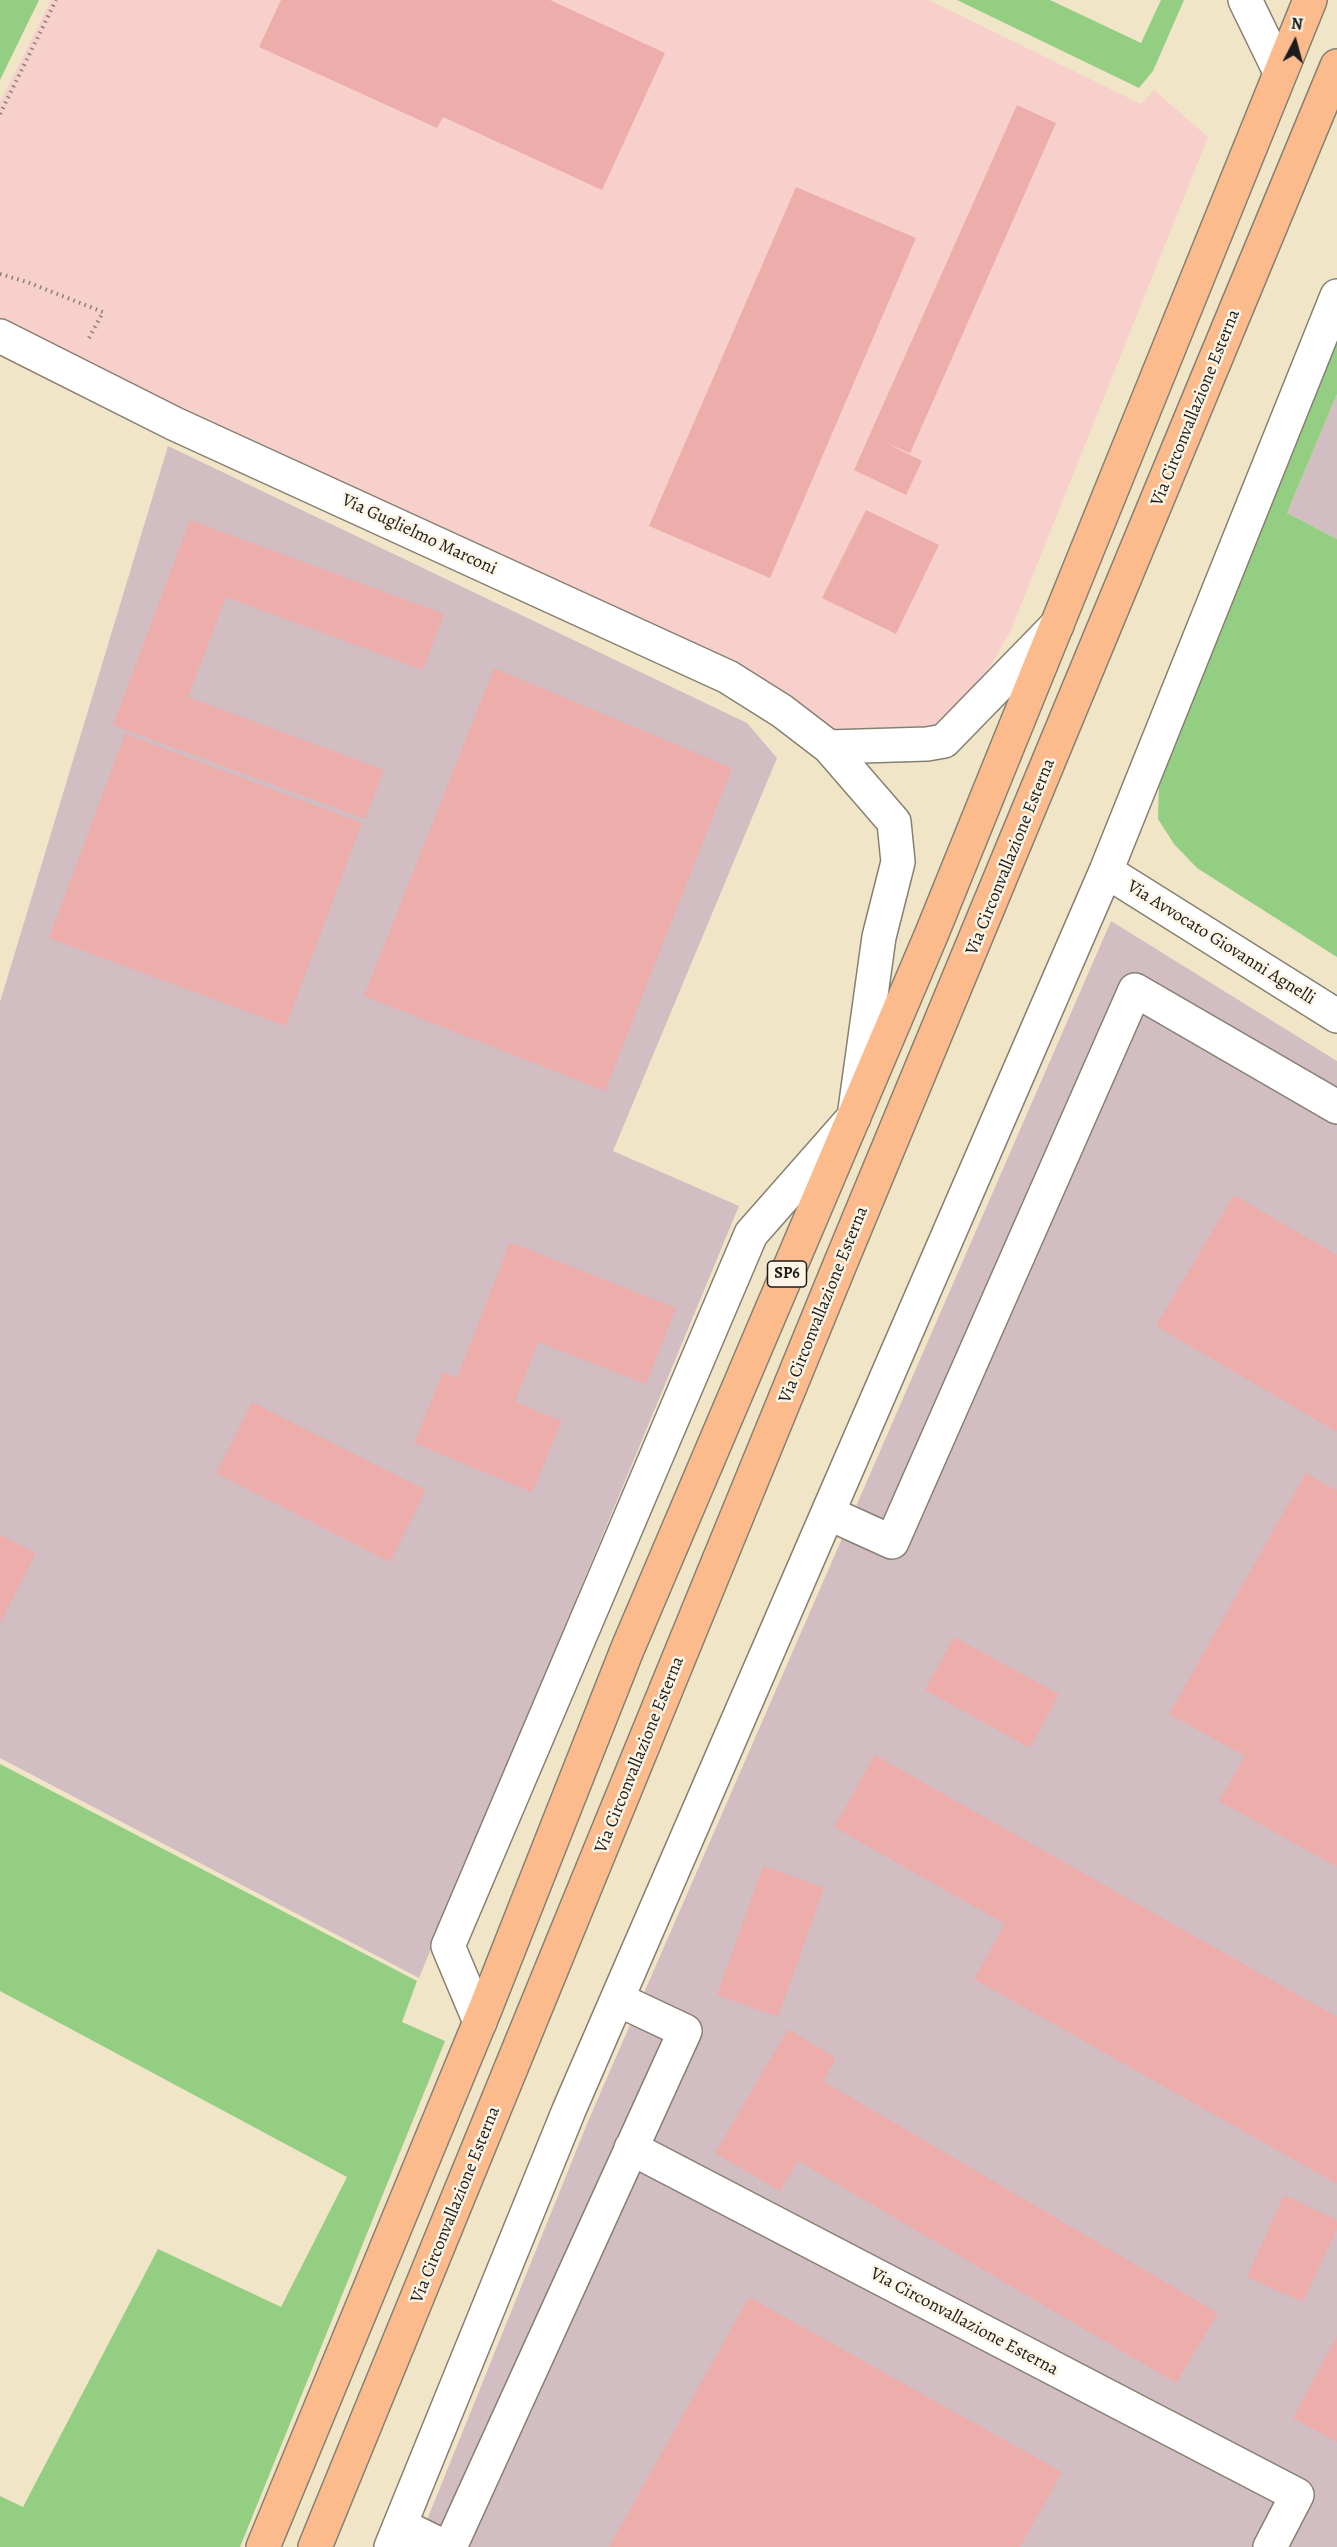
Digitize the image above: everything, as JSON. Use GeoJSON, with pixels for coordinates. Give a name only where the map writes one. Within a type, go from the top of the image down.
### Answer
{"type":"FeatureCollection","features":[{"type":"Feature","properties":{"kind":"main road","name":"SP6"},"geometry":{"type":"LineString","coordinates":[[263,2547],[480,2022],[627,1650],[932,933],[1310,0]]}},
{"type":"Feature","properties":{"kind":"main road","name":"Via Circonvallazione Esterna"},"geometry":{"type":"LineString","coordinates":[[315,2547],[841,1262],[1337,66]]}},
{"type":"Feature","properties":{"kind":"street"},"geometry":{"type":"LineString","coordinates":[[1245,0],[1280,72]]}},
{"type":"Feature","properties":{"kind":"street"},"geometry":{"type":"LineString","coordinates":[[445,2547],[396,2536],[569,2110],[1106,871],[1337,297]]}},
{"type":"Feature","properties":{"kind":"street","name":"Via Guglielmo Marconi"},"geometry":{"type":"LineString","coordinates":[[0,336],[175,424],[728,677],[782,711],[829,747],[894,822],[898,862],[879,937],[854,1117]]}},
{"type":"Feature","properties":{"kind":"street"},"geometry":{"type":"LineString","coordinates":[[829,747],[927,744],[944,741],[1058,625]]}},
{"type":"Feature","properties":{"kind":"street","name":"Via Avvocato Giovanni Agnelli"},"geometry":{"type":"LineString","coordinates":[[1106,871],[1337,1016]]}},
{"type":"Feature","properties":{"kind":"street"},"geometry":{"type":"LineString","coordinates":[[828,1513],[892,1542],[1135,990],[1337,1107]]}},
{"type":"Feature","properties":{"kind":"street"},"geometry":{"type":"LineString","coordinates":[[480,2022],[448,1946],[751,1234],[854,1117]]}},
{"type":"Feature","properties":{"kind":"street"},"geometry":{"type":"LineString","coordinates":[[450,2547],[685,2031],[617,1999]]}},
{"type":"Feature","properties":{"kind":"street","name":"Via Circonvallazione Esterna"},"geometry":{"type":"LineString","coordinates":[[631,2148],[1297,2495],[1270,2547]]}},
{"type":"Feature","properties":{"kind":"path"},"geometry":{"type":"LineString","coordinates":[[0,114],[56,0]]}},
{"type":"Feature","properties":{"kind":"shaded area"},"geometry":{"type":"Polygon","coordinates":[[[51,0],[929,0],[1141,104],[1154,90],[1208,137],[1010,632],[953,731],[830,743],[0,322],[0,102],[51,0]]]}},
{"type":"Feature","properties":{"kind":"shaded area"},"geometry":{"type":"Polygon","coordinates":[[[1337,394],[1337,539],[1287,513],[1337,394]]]}},
{"type":"Feature","properties":{"kind":"shaded area"},"geometry":{"type":"Polygon","coordinates":[[[168,446],[747,723],[777,758],[613,1151],[739,1206],[419,1978],[0,1758],[0,1002],[168,446]]]}},
{"type":"Feature","properties":{"kind":"shaded area"},"geometry":{"type":"Polygon","coordinates":[[[1111,921],[1337,1061],[1337,2547],[416,2547],[589,2119],[1111,921]]]}},
{"type":"Feature","properties":{"kind":"green space"},"geometry":{"type":"Polygon","coordinates":[[[0,0],[39,0],[0,80],[0,0]]]}},
{"type":"Feature","properties":{"kind":"green space"},"geometry":{"type":"Polygon","coordinates":[[[957,0],[1050,0],[1141,43],[1161,0],[1184,0],[1153,71],[1139,88],[957,0]]]}},
{"type":"Feature","properties":{"kind":"green space"},"geometry":{"type":"Polygon","coordinates":[[[1337,334],[1337,394],[1287,513],[1337,539],[1337,957],[1197,868],[1174,844],[1158,819],[1159,785],[1168,750],[1337,334]]]}},
{"type":"Feature","properties":{"kind":"green space"},"geometry":{"type":"Polygon","coordinates":[[[0,1764],[417,1981],[402,2022],[445,2041],[240,2547],[0,2547],[0,2496],[23,2507],[158,2249],[281,2307],[347,2177],[0,1991],[0,1764]]]}},
{"type":"Feature","properties":{"kind":"building"},"geometry":{"type":"Polygon","coordinates":[[[281,0],[550,0],[665,53],[602,190],[443,117],[437,128],[259,47],[281,0]]]}},
{"type":"Feature","properties":{"kind":"building"},"geometry":{"type":"Polygon","coordinates":[[[1017,105],[1056,123],[910,453],[884,442],[922,461],[906,495],[854,470],[1017,105]]]}},
{"type":"Feature","properties":{"kind":"building"},"geometry":{"type":"Polygon","coordinates":[[[796,187],[916,238],[770,578],[649,526],[796,187]]]}},
{"type":"Feature","properties":{"kind":"building"},"geometry":{"type":"Polygon","coordinates":[[[866,510],[939,545],[896,634],[822,598],[866,510]]]}},
{"type":"Feature","properties":{"kind":"building"},"geometry":{"type":"Polygon","coordinates":[[[190,520],[444,614],[423,670],[226,597],[188,697],[384,770],[365,819],[113,725],[190,520]]]}},
{"type":"Feature","properties":{"kind":"building"},"geometry":{"type":"Polygon","coordinates":[[[494,668],[732,768],[605,1091],[364,996],[494,668]]]}},
{"type":"Feature","properties":{"kind":"building"},"geometry":{"type":"Polygon","coordinates":[[[125,734],[362,823],[286,1026],[49,938],[125,734]]]}},
{"type":"Feature","properties":{"kind":"building"},"geometry":{"type":"Polygon","coordinates":[[[1234,1195],[1337,1255],[1337,1432],[1156,1326],[1234,1195]]]}},
{"type":"Feature","properties":{"kind":"building"},"geometry":{"type":"Polygon","coordinates":[[[510,1242],[676,1308],[646,1384],[538,1342],[515,1402],[562,1421],[532,1492],[414,1443],[443,1372],[457,1378],[510,1242]]]}},
{"type":"Feature","properties":{"kind":"building"},"geometry":{"type":"Polygon","coordinates":[[[252,1402],[426,1490],[390,1562],[216,1473],[252,1402]]]}},
{"type":"Feature","properties":{"kind":"building"},"geometry":{"type":"Polygon","coordinates":[[[1306,1473],[1337,1491],[1337,1867],[1219,1801],[1245,1756],[1169,1714],[1306,1473]]]}},
{"type":"Feature","properties":{"kind":"building"},"geometry":{"type":"Polygon","coordinates":[[[0,1535],[36,1553],[0,1623],[0,1535]]]}},
{"type":"Feature","properties":{"kind":"building"},"geometry":{"type":"Polygon","coordinates":[[[954,1637],[1059,1694],[1030,1748],[925,1690],[954,1637]]]}},
{"type":"Feature","properties":{"kind":"building"},"geometry":{"type":"Polygon","coordinates":[[[875,1755],[1337,2017],[1337,2184],[974,1979],[1005,1924],[834,1827],[875,1755]]]}},
{"type":"Feature","properties":{"kind":"building"},"geometry":{"type":"Polygon","coordinates":[[[763,1866],[824,1888],[778,2017],[717,1995],[763,1866]]]}},
{"type":"Feature","properties":{"kind":"building"},"geometry":{"type":"Polygon","coordinates":[[[788,2029],[836,2058],[823,2081],[1218,2313],[1176,2383],[798,2161],[780,2191],[715,2153],[788,2029]]]}},
{"type":"Feature","properties":{"kind":"building"},"geometry":{"type":"Polygon","coordinates":[[[1284,2195],[1337,2220],[1337,2229],[1303,2302],[1247,2277],[1284,2195]]]}},
{"type":"Feature","properties":{"kind":"building"},"geometry":{"type":"Polygon","coordinates":[[[749,2297],[1062,2472],[1020,2547],[609,2547],[749,2297]]]}},
{"type":"Feature","properties":{"kind":"building"},"geometry":{"type":"Polygon","coordinates":[[[1337,2336],[1337,2442],[1293,2418],[1337,2336]]]}}]}
